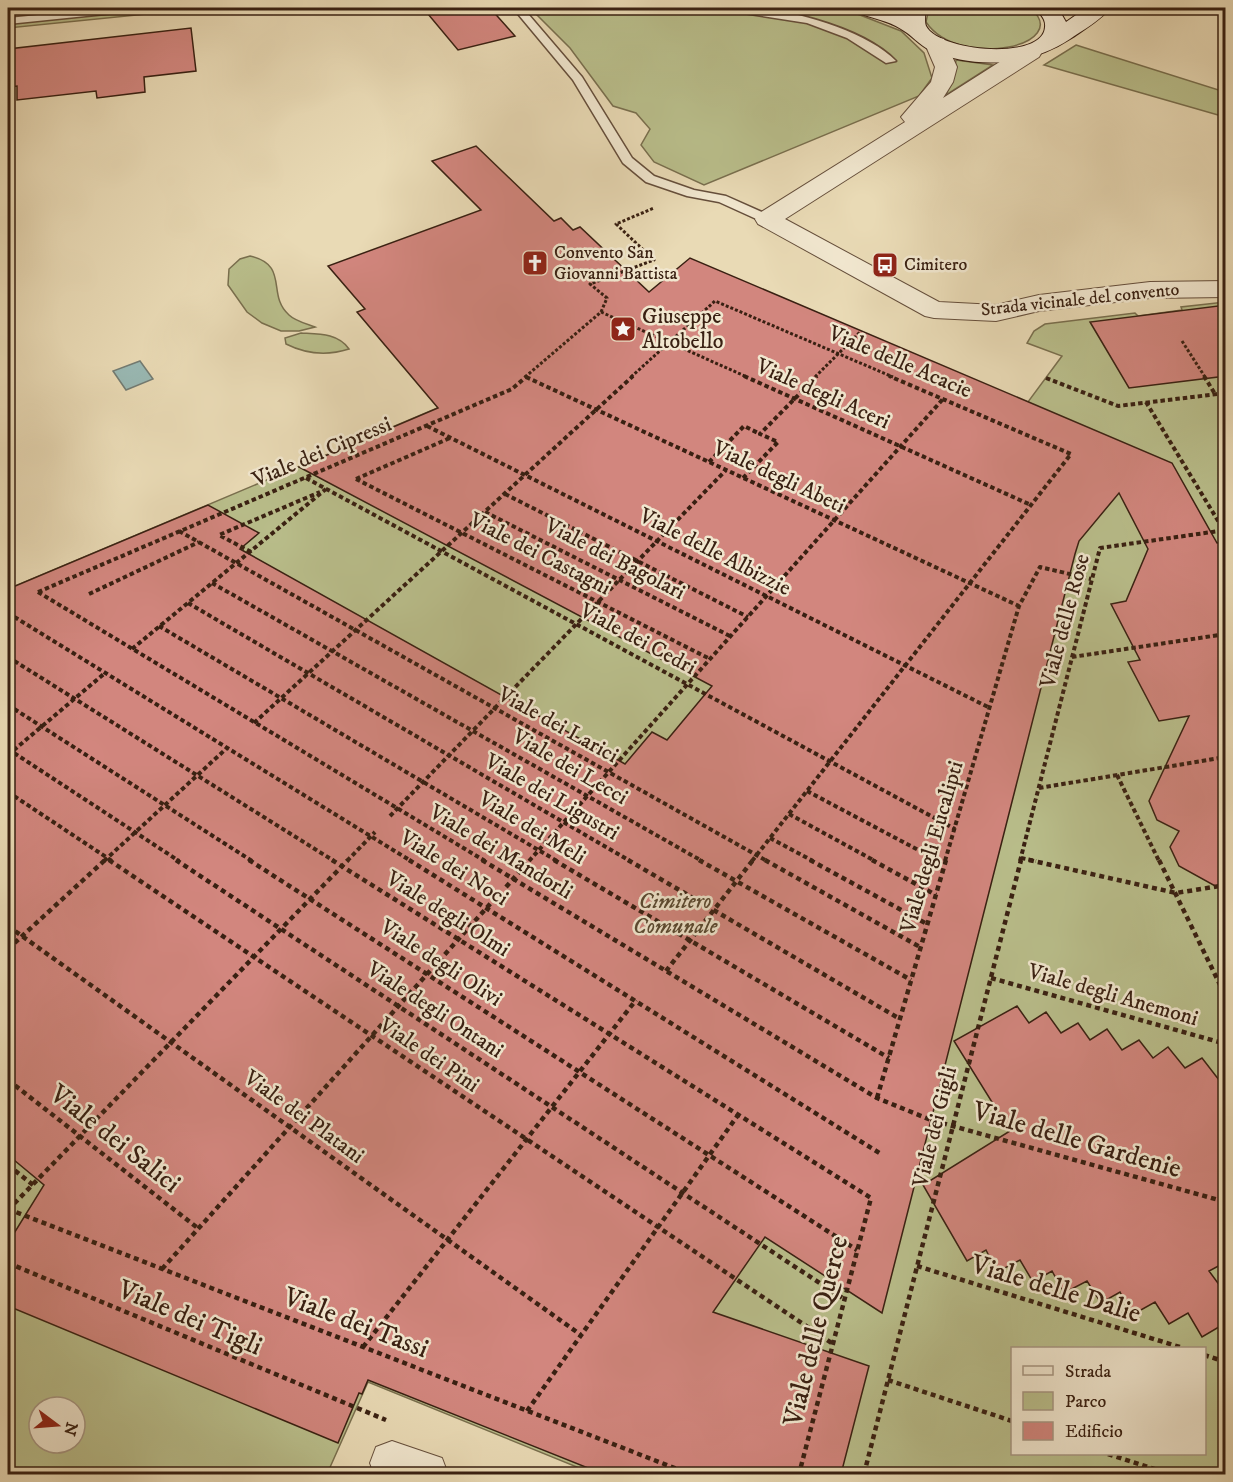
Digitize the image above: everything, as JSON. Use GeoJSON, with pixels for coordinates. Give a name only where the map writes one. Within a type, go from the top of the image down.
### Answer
{"type":"FeatureCollection","features":[{"type":"Feature","properties":{"kind":"street"},"geometry":{"type":"LineString","coordinates":[[866,8],[909,24],[928,38],[958,53],[983,57],[1008,57],[1040,47],[1056,29],[1054,16],[1046,8]]}},
{"type":"Feature","properties":{"kind":"street"},"geometry":{"type":"LineString","coordinates":[[889,142],[933,96],[942,82],[946,67],[928,38],[913,21],[915,8]]}},
{"type":"Feature","properties":{"kind":"street"},"geometry":{"type":"LineString","coordinates":[[767,219],[1099,8]]}},
{"type":"Feature","properties":{"kind":"street","name":"Strada vicinale del convento"},"geometry":{"type":"LineString","coordinates":[[767,219],[934,310],[996,313],[1040,303],[1150,290],[1226,289]]}},
{"type":"Feature","properties":{"kind":"lane"},"geometry":{"type":"LineString","coordinates":[[8,21],[135,8]]}},
{"type":"Feature","properties":{"kind":"lane"},"geometry":{"type":"LineString","coordinates":[[518,8],[578,79],[627,160],[650,179],[691,193],[722,199],[767,219]]}},
{"type":"Feature","properties":{"kind":"lane"},"geometry":{"type":"LineString","coordinates":[[731,8],[809,20],[851,36],[890,61]]}},
{"type":"Feature","properties":{"kind":"path"},"geometry":{"type":"LineString","coordinates":[[601,312],[607,298],[590,284],[654,260],[616,224]]}},
{"type":"Feature","properties":{"kind":"path","name":"Viale delle Acacie"},"geometry":{"type":"LineString","coordinates":[[669,343],[715,302],[1071,454],[1031,505]]}},
{"type":"Feature","properties":{"kind":"path","name":"Viale degli Aceri"},"geometry":{"type":"LineString","coordinates":[[601,312],[1031,505]]}},
{"type":"Feature","properties":{"kind":"path","name":"Viale dei Cipressi"},"geometry":{"type":"LineString","coordinates":[[38,592],[512,389],[601,312]]}},
{"type":"Feature","properties":{"kind":"path"},"geometry":{"type":"LineString","coordinates":[[760,434],[861,331]]}},
{"type":"Feature","properties":{"kind":"path"},"geometry":{"type":"LineString","coordinates":[[1182,341],[1215,394]]}},
{"type":"Feature","properties":{"kind":"path"},"geometry":{"type":"LineString","coordinates":[[254,723],[669,343]]}},
{"type":"Feature","properties":{"kind":"path","name":"Viale degli Abeti"},"geometry":{"type":"LineString","coordinates":[[526,377],[1019,606]]}},
{"type":"Feature","properties":{"kind":"path"},"geometry":{"type":"LineString","coordinates":[[1046,378],[1118,406],[1226,393]]}},
{"type":"Feature","properties":{"kind":"path"},"geometry":{"type":"LineString","coordinates":[[506,887],[943,399]]}},
{"type":"Feature","properties":{"kind":"path"},"geometry":{"type":"LineString","coordinates":[[1146,402],[1225,532]]}},
{"type":"Feature","properties":{"kind":"path","name":"Viale delle Albizzie"},"geometry":{"type":"LineString","coordinates":[[427,425],[990,708]]}},
{"type":"Feature","properties":{"kind":"path"},"geometry":{"type":"LineString","coordinates":[[709,462],[744,426],[778,442],[743,478]]}},
{"type":"Feature","properties":{"kind":"path"},"geometry":{"type":"LineString","coordinates":[[356,479],[450,438]]}},
{"type":"Feature","properties":{"kind":"path"},"geometry":{"type":"LineString","coordinates":[[390,816],[726,470]]}},
{"type":"Feature","properties":{"kind":"path","name":"Viale dei Cedri"},"geometry":{"type":"LineString","coordinates":[[305,478],[955,829]]}},
{"type":"Feature","properties":{"kind":"path","name":"Viale dei Castagni"},"geometry":{"type":"LineString","coordinates":[[356,479],[710,659]]}},
{"type":"Feature","properties":{"kind":"path"},"geometry":{"type":"LineString","coordinates":[[132,649],[326,489]]}},
{"type":"Feature","properties":{"kind":"path"},"geometry":{"type":"LineString","coordinates":[[251,552],[219,535],[326,489]]}},
{"type":"Feature","properties":{"kind":"path"},"geometry":{"type":"LineString","coordinates":[[505,494],[748,617]]}},
{"type":"Feature","properties":{"kind":"path"},"geometry":{"type":"LineString","coordinates":[[666,971],[1031,505]]}},
{"type":"Feature","properties":{"kind":"path","name":"Viale dei Bagolari"},"geometry":{"type":"LineString","coordinates":[[485,512],[730,636]]}},
{"type":"Feature","properties":{"kind":"path","name":"Viale dei Larici"},"geometry":{"type":"LineString","coordinates":[[179,531],[920,947]]}},
{"type":"Feature","properties":{"kind":"path","name":"Viale delle Rose"},"geometry":{"type":"LineString","coordinates":[[1039,788],[1100,548],[1225,532]]}},
{"type":"Feature","properties":{"kind":"path"},"geometry":{"type":"LineString","coordinates":[[89,594],[199,542]]}},
{"type":"Feature","properties":{"kind":"path","name":"Viale degli Eucalipti"},"geometry":{"type":"LineString","coordinates":[[877,1098],[1019,606],[1040,567],[1091,579]]}},
{"type":"Feature","properties":{"kind":"path","name":"Viale dei Lecci"},"geometry":{"type":"LineString","coordinates":[[212,583],[911,980]]}},
{"type":"Feature","properties":{"kind":"path","name":"Viale dei Mandorli"},"geometry":{"type":"LineString","coordinates":[[38,592],[877,1098],[908,1113],[953,1126]]}},
{"type":"Feature","properties":{"kind":"path","name":"Viale dei Ligustri"},"geometry":{"type":"LineString","coordinates":[[188,603],[900,1019]]}},
{"type":"Feature","properties":{"kind":"path","name":"Viale dei Noci"},"geometry":{"type":"LineString","coordinates":[[8,613],[636,1000],[881,1154]]}},
{"type":"Feature","properties":{"kind":"path","name":"Viale dei Meli"},"geometry":{"type":"LineString","coordinates":[[159,626],[889,1058]]}},
{"type":"Feature","properties":{"kind":"path"},"geometry":{"type":"LineString","coordinates":[[1072,657],[1226,634]]}},
{"type":"Feature","properties":{"kind":"path","name":"Viale degli Olmi"},"geometry":{"type":"LineString","coordinates":[[8,657],[871,1198]]}},
{"type":"Feature","properties":{"kind":"path"},"geometry":{"type":"LineString","coordinates":[[9,752],[105,673]]}},
{"type":"Feature","properties":{"kind":"path","name":"Viale degli Olivi"},"geometry":{"type":"LineString","coordinates":[[8,705],[857,1250]]}},
{"type":"Feature","properties":{"kind":"path"},"geometry":{"type":"LineString","coordinates":[[8,949],[227,748]]}},
{"type":"Feature","properties":{"kind":"path","name":"Viale degli Ontani"},"geometry":{"type":"LineString","coordinates":[[9,752],[135,832],[844,1299]]}},
{"type":"Feature","properties":{"kind":"path"},"geometry":{"type":"LineString","coordinates":[[1039,788],[1226,757]]}},
{"type":"Feature","properties":{"kind":"path"},"geometry":{"type":"LineString","coordinates":[[1117,775],[1226,997]]}},
{"type":"Feature","properties":{"kind":"path","name":"Viale dei Gigli"},"geometry":{"type":"LineString","coordinates":[[864,1474],[1039,788]]}},
{"type":"Feature","properties":{"kind":"path"},"geometry":{"type":"LineString","coordinates":[[807,791],[944,864]]}},
{"type":"Feature","properties":{"kind":"path","name":"Viale dei Pini"},"geometry":{"type":"LineString","coordinates":[[8,792],[833,1344]]}},
{"type":"Feature","properties":{"kind":"path"},"geometry":{"type":"LineString","coordinates":[[789,814],[936,895]]}},
{"type":"Feature","properties":{"kind":"path"},"geometry":{"type":"LineString","coordinates":[[8,1210],[375,832]]}},
{"type":"Feature","properties":{"kind":"path"},"geometry":{"type":"LineString","coordinates":[[770,838],[927,924]]}},
{"type":"Feature","properties":{"kind":"path"},"geometry":{"type":"LineString","coordinates":[[1021,858],[1176,893],[1226,885]]}},
{"type":"Feature","properties":{"kind":"path"},"geometry":{"type":"LineString","coordinates":[[162,1269],[491,903]]}},
{"type":"Feature","properties":{"kind":"path","name":"Viale dei Platani"},"geometry":{"type":"LineString","coordinates":[[8,926],[581,1335]]}},
{"type":"Feature","properties":{"kind":"path","name":"Viale degli Anemoni"},"geometry":{"type":"LineString","coordinates":[[991,978],[1226,1044]]}},
{"type":"Feature","properties":{"kind":"path"},"geometry":{"type":"LineString","coordinates":[[363,1347],[636,1000]]}},
{"type":"Feature","properties":{"kind":"path","name":"Viale dei Salici"},"geometry":{"type":"LineString","coordinates":[[8,1080],[199,1229]]}},
{"type":"Feature","properties":{"kind":"path"},"geometry":{"type":"LineString","coordinates":[[526,1411],[738,1115]]}},
{"type":"Feature","properties":{"kind":"path","name":"Viale delle Gardenie"},"geometry":{"type":"LineString","coordinates":[[953,1126],[1226,1202]]}},
{"type":"Feature","properties":{"kind":"path"},"geometry":{"type":"LineString","coordinates":[[8,1166],[33,1185]]}},
{"type":"Feature","properties":{"kind":"path","name":"Viale delle Querce"},"geometry":{"type":"LineString","coordinates":[[799,1474],[871,1198]]}},
{"type":"Feature","properties":{"kind":"path","name":"Viale dei Tassi"},"geometry":{"type":"LineString","coordinates":[[8,1210],[690,1474]]}},
{"type":"Feature","properties":{"kind":"path","name":"Viale dei Tigli"},"geometry":{"type":"LineString","coordinates":[[8,1263],[357,1409]]}},
{"type":"Feature","properties":{"kind":"path","name":"Viale delle Dalie"},"geometry":{"type":"LineString","coordinates":[[917,1266],[1180,1347]]}},
{"type":"Feature","properties":{"kind":"path"},"geometry":{"type":"LineString","coordinates":[[1206,1356],[1226,1362]]}},
{"type":"Feature","properties":{"kind":"path"},"geometry":{"type":"LineString","coordinates":[[888,1380],[1011,1421]]}},
{"type":"Feature","properties":{"kind":"path"},"geometry":{"type":"LineString","coordinates":[[1111,1455],[1170,1474]]}},
{"type":"Feature","properties":{"kind":"green space"},"geometry":{"type":"Polygon","coordinates":[[[8,8],[206,8],[8,28],[8,8]]]}},
{"type":"Feature","properties":{"kind":"green space"},"geometry":{"type":"Polygon","coordinates":[[[530,8],[842,8],[901,31],[924,53],[932,78],[919,96],[704,185],[654,162],[641,145],[650,129],[636,113],[613,106],[570,48],[530,8]]]}},
{"type":"Feature","properties":{"kind":"green space"},"geometry":{"type":"Polygon","coordinates":[[[929,8],[1030,8],[1040,21],[1037,33],[1026,42],[985,49],[963,46],[942,37],[926,22],[929,8]]]}},
{"type":"Feature","properties":{"kind":"green space"},"geometry":{"type":"Polygon","coordinates":[[[1076,45],[1225,92],[1225,117],[1044,65],[1076,45]]]}},
{"type":"Feature","properties":{"kind":"green space"},"geometry":{"type":"Polygon","coordinates":[[[956,60],[993,65],[946,95],[954,75],[956,60]]]}},
{"type":"Feature","properties":{"kind":"green space"},"geometry":{"type":"Polygon","coordinates":[[[250,256],[270,266],[274,273],[282,307],[289,315],[315,327],[299,331],[281,331],[262,323],[247,312],[228,285],[229,269],[240,259],[250,256]]]}},
{"type":"Feature","properties":{"kind":"green space","name":"Cimitero Comunale"},"geometry":{"type":"Polygon","coordinates":[[[1225,302],[1225,1474],[594,1474],[368,1382],[327,1474],[8,1474],[8,584],[13,587],[447,404],[651,303],[1028,402],[1062,356],[1027,343],[1034,331],[1045,324],[1135,313],[1138,316],[1182,310],[1181,307],[1225,302]]]}},
{"type":"Feature","properties":{"kind":"green space"},"geometry":{"type":"Polygon","coordinates":[[[301,333],[333,337],[349,349],[333,353],[317,353],[286,344],[285,338],[301,333]]]}},
{"type":"Feature","properties":{"kind":"water"},"geometry":{"type":"Polygon","coordinates":[[[140,361],[153,379],[126,390],[113,371],[140,361]]]}},
{"type":"Feature","properties":{"kind":"building"},"geometry":{"type":"Polygon","coordinates":[[[423,8],[490,8],[515,36],[458,50],[423,8]]]}},
{"type":"Feature","properties":{"kind":"building"},"geometry":{"type":"Polygon","coordinates":[[[191,28],[196,71],[144,77],[145,92],[97,98],[96,91],[17,100],[17,86],[8,87],[8,49],[191,28]]]}},
{"type":"Feature","properties":{"kind":"building","name":"Cimitero Comunale"},"geometry":{"type":"Polygon","coordinates":[[[476,146],[554,221],[561,218],[573,230],[580,227],[649,292],[690,258],[1172,463],[1217,543],[1226,542],[1226,892],[1179,866],[1170,847],[1179,831],[1157,820],[1149,801],[1189,716],[1159,721],[1128,662],[1140,660],[1111,604],[1126,601],[1148,549],[1119,493],[1079,541],[1075,554],[882,1313],[765,1237],[713,1312],[869,1366],[841,1474],[603,1474],[368,1380],[362,1394],[359,1393],[338,1443],[8,1306],[8,1243],[44,1185],[8,1155],[8,589],[208,505],[259,533],[240,549],[625,764],[652,732],[667,740],[712,686],[299,467],[438,408],[357,312],[365,309],[328,266],[481,210],[432,161],[476,146]]]}},
{"type":"Feature","properties":{"kind":"building"},"geometry":{"type":"Polygon","coordinates":[[[1226,305],[1226,376],[1129,388],[1090,322],[1226,305]]]}},
{"type":"Feature","properties":{"kind":"building"},"geometry":{"type":"Polygon","coordinates":[[[1017,1006],[1029,1023],[1046,1012],[1061,1033],[1078,1023],[1090,1040],[1107,1029],[1122,1050],[1139,1040],[1153,1058],[1168,1047],[1185,1068],[1202,1058],[1226,1089],[1226,1262],[1209,1271],[1226,1294],[1224,1324],[1202,1337],[1188,1313],[1169,1324],[1155,1302],[1132,1315],[1120,1292],[1101,1303],[1087,1281],[1064,1293],[1052,1271],[1033,1282],[1020,1260],[997,1272],[986,1250],[967,1261],[923,1185],[1010,1131],[954,1041],[1017,1006]]]}},
{"type":"Feature","properties":{"kind":"place","name":"Convento San Giovanni Battista"},"geometry":{"type":"Point","coordinates":[535,263]}},
{"type":"Feature","properties":{"kind":"place","name":"Cimitero"},"geometry":{"type":"Point","coordinates":[885,265]}},
{"type":"Feature","properties":{"kind":"place","name":"Giuseppe Altobello"},"geometry":{"type":"Point","coordinates":[623,329]}}]}
